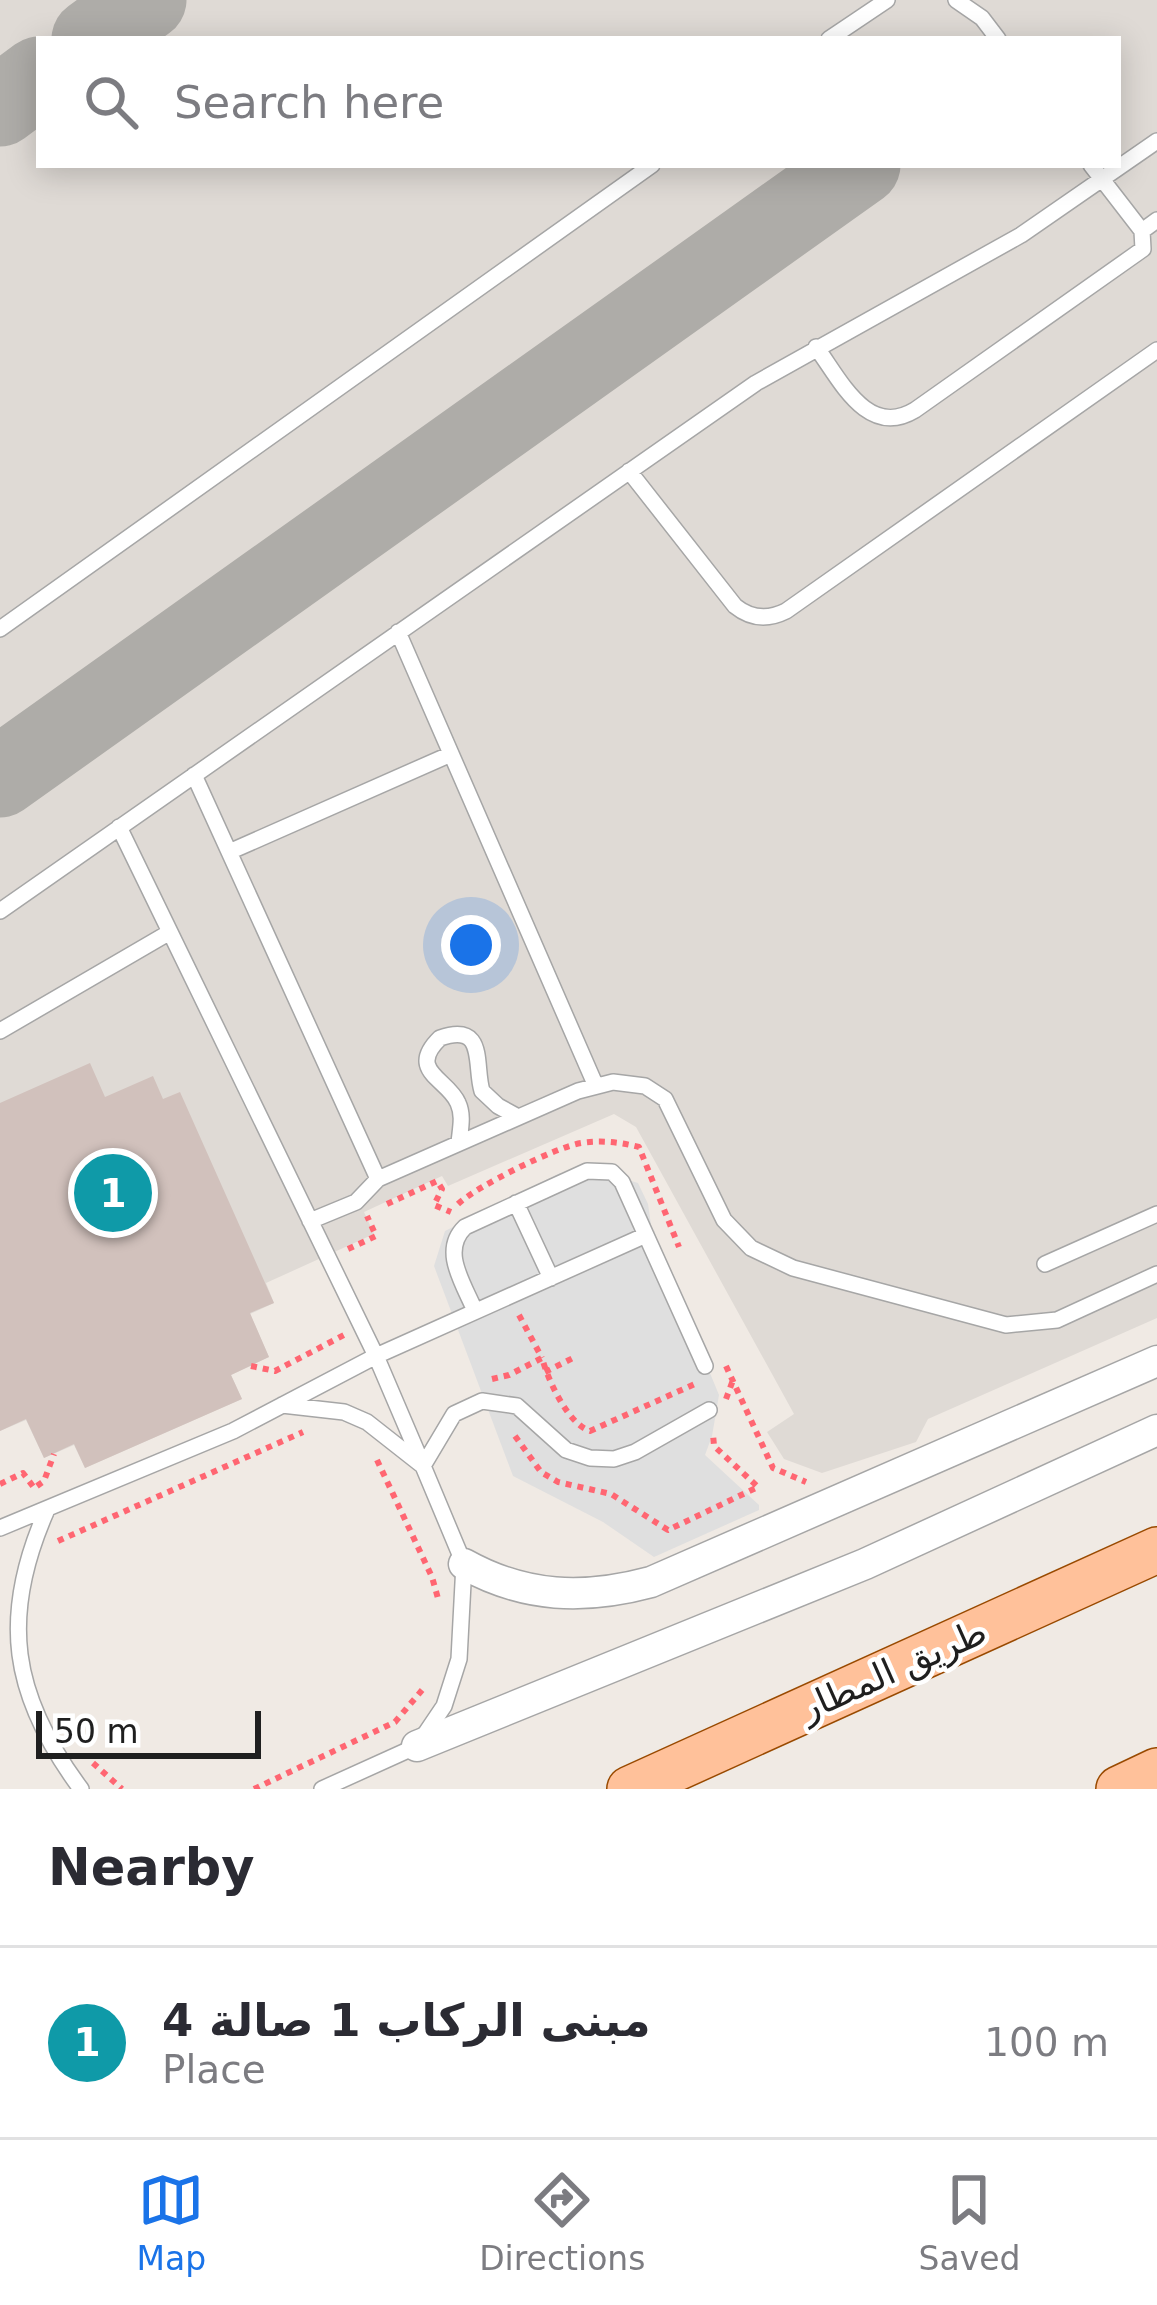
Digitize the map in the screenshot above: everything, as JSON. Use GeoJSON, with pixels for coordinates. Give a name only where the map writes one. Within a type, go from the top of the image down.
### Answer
{"type":"FeatureCollection","features":[{"type":"Feature","properties":{"kind":"main road","name":"طريق المطار"},"geometry":{"type":"LineString","coordinates":[[630,1789],[1157,1550]]}},
{"type":"Feature","properties":{"kind":"main road"},"geometry":{"type":"LineString","coordinates":[[1119,1789],[1157,1771]]}},
{"type":"Feature","properties":{"kind":"street"},"geometry":{"type":"LineString","coordinates":[[464,1564],[526,1591],[568,1596],[610,1593],[651,1582],[1157,1361]]}},
{"type":"Feature","properties":{"kind":"street"},"geometry":{"type":"LineString","coordinates":[[417,1746],[865,1564],[1157,1430]]}},
{"type":"Feature","properties":{"kind":"lane"},"geometry":{"type":"LineString","coordinates":[[833,36],[886,0]]}},
{"type":"Feature","properties":{"kind":"lane"},"geometry":{"type":"LineString","coordinates":[[956,0],[982,18],[996,36]]}},
{"type":"Feature","properties":{"kind":"lane"},"geometry":{"type":"LineString","coordinates":[[1121,167],[1157,141]]}},
{"type":"Feature","properties":{"kind":"lane"},"geometry":{"type":"LineString","coordinates":[[0,628],[648,168]]}},
{"type":"Feature","properties":{"kind":"lane"},"geometry":{"type":"LineString","coordinates":[[817,347],[863,410],[880,418],[908,415],[1138,255],[1145,242],[1142,231],[1093,168]]}},
{"type":"Feature","properties":{"kind":"lane"},"geometry":{"type":"LineString","coordinates":[[0,911],[629,471],[817,347],[1022,235],[1120,168]]}},
{"type":"Feature","properties":{"kind":"lane"},"geometry":{"type":"LineString","coordinates":[[1142,231],[1157,220]]}},
{"type":"Feature","properties":{"kind":"lane"},"geometry":{"type":"LineString","coordinates":[[629,471],[735,606],[750,616],[778,615],[1157,350]]}},
{"type":"Feature","properties":{"kind":"lane"},"geometry":{"type":"LineString","coordinates":[[398,632],[595,1084]]}},
{"type":"Feature","properties":{"kind":"lane"},"geometry":{"type":"LineString","coordinates":[[229,852],[451,754]]}},
{"type":"Feature","properties":{"kind":"lane"},"geometry":{"type":"LineString","coordinates":[[194,775],[378,1179]]}},
{"type":"Feature","properties":{"kind":"lane"},"geometry":{"type":"LineString","coordinates":[[119,827],[376,1356],[464,1564],[459,1659],[444,1706],[417,1746],[322,1789]]}},
{"type":"Feature","properties":{"kind":"lane"},"geometry":{"type":"LineString","coordinates":[[0,1030],[170,932]]}},
{"type":"Feature","properties":{"kind":"lane"},"geometry":{"type":"LineString","coordinates":[[459,1143],[461,1110],[428,1066],[428,1056],[440,1038],[460,1035],[470,1040],[480,1058],[482,1091],[518,1117]]}},
{"type":"Feature","properties":{"kind":"lane"},"geometry":{"type":"LineString","coordinates":[[310,1221],[356,1202],[378,1179],[595,1084],[645,1086],[665,1099],[724,1220],[751,1248],[793,1268],[1006,1325],[1057,1320],[1157,1274]]}},
{"type":"Feature","properties":{"kind":"lane"},"geometry":{"type":"LineString","coordinates":[[475,1312],[452,1254],[452,1244],[465,1227],[587,1171],[612,1172],[622,1182],[705,1366]]}},
{"type":"Feature","properties":{"kind":"lane"},"geometry":{"type":"LineString","coordinates":[[516,1203],[551,1278]]}},
{"type":"Feature","properties":{"kind":"lane"},"geometry":{"type":"LineString","coordinates":[[1045,1264],[1157,1214]]}},
{"type":"Feature","properties":{"kind":"lane"},"geometry":{"type":"LineString","coordinates":[[0,1528],[232,1431],[376,1356],[646,1235]]}},
{"type":"Feature","properties":{"kind":"lane"},"geometry":{"type":"LineString","coordinates":[[423,1466],[454,1414],[482,1401],[517,1406],[566,1450],[590,1458],[614,1459],[635,1453],[716,1414]]}},
{"type":"Feature","properties":{"kind":"lane"},"geometry":{"type":"LineString","coordinates":[[282,1405],[355,1417],[423,1466]]}},
{"type":"Feature","properties":{"kind":"lane"},"geometry":{"type":"LineString","coordinates":[[48,1509],[26,1541],[11,1576],[4,1652],[36,1720],[81,1789]]}},
{"type":"Feature","properties":{"kind":"path"},"geometry":{"type":"LineString","coordinates":[[518,1313],[545,1372],[578,1426],[590,1431],[727,1369],[773,1468],[808,1483],[799,1489]]}},
{"type":"Feature","properties":{"kind":"path"},"geometry":{"type":"LineString","coordinates":[[251,1366],[275,1372],[350,1332]]}},
{"type":"Feature","properties":{"kind":"path"},"geometry":{"type":"LineString","coordinates":[[485,1380],[509,1376],[542,1358]]}},
{"type":"Feature","properties":{"kind":"path"},"geometry":{"type":"LineString","coordinates":[[545,1372],[573,1358]]}},
{"type":"Feature","properties":{"kind":"path"},"geometry":{"type":"LineString","coordinates":[[506,1426],[541,1472],[559,1482],[611,1494],[668,1530],[758,1487],[714,1446],[716,1414],[733,1380]]}},
{"type":"Feature","properties":{"kind":"path"},"geometry":{"type":"LineString","coordinates":[[44,1548],[311,1428]]}},
{"type":"Feature","properties":{"kind":"path"},"geometry":{"type":"LineString","coordinates":[[373,1452],[424,1558],[440,1605]]}},
{"type":"Feature","properties":{"kind":"path"},"geometry":{"type":"LineString","coordinates":[[34,1489],[44,1481],[54,1454]]}},
{"type":"Feature","properties":{"kind":"path"},"geometry":{"type":"LineString","coordinates":[[0,1484],[23,1473],[48,1509]]}},
{"type":"Feature","properties":{"kind":"path"},"geometry":{"type":"LineString","coordinates":[[254,1789],[395,1722],[418,1700],[426,1684]]}},
{"type":"Feature","properties":{"kind":"path"},"geometry":{"type":"LineString","coordinates":[[80,1749],[122,1789]]}},
{"type":"Feature","properties":{"kind":"shaded area"},"geometry":{"type":"Polygon","coordinates":[[[0,0],[1157,0],[1157,1318],[928,1419],[916,1442],[822,1473],[784,1459],[767,1432],[794,1414],[636,1127],[614,1114],[448,1186],[442,1176],[364,1212],[374,1234],[266,1283],[274,1303],[250,1314],[269,1357],[231,1375],[242,1399],[85,1468],[74,1445],[44,1458],[26,1420],[0,1431],[0,0]]]}},
{"type":"Feature","properties":{"kind":"shaded area"},"geometry":{"type":"Polygon","coordinates":[[[560,1173],[638,1183],[648,1204],[652,1232],[719,1395],[705,1455],[759,1505],[759,1510],[654,1557],[603,1522],[513,1476],[434,1266],[445,1231],[560,1173]]]}},
{"type":"Feature","properties":{"kind":"building"},"geometry":{"type":"Polygon","coordinates":[[[90,1063],[105,1097],[153,1076],[163,1099],[180,1092],[274,1303],[250,1313],[269,1357],[231,1375],[242,1399],[85,1468],[74,1444],[44,1458],[26,1419],[0,1431],[0,1103],[90,1063]]]}},
{"type":"Feature","properties":{"kind":"taxiway"},"geometry":{"type":"LineString","coordinates":[[96,36],[146,0]]}},
{"type":"Feature","properties":{"kind":"taxiway"},"geometry":{"type":"LineString","coordinates":[[0,106],[36,79]]}},
{"type":"Feature","properties":{"kind":"taxiway"},"geometry":{"type":"LineString","coordinates":[[0,777],[856,168]]}},
{"type":"Feature","properties":{"kind":"place","name":"مبنى الركاب 1 صالة 4"},"geometry":{"type":"Point","coordinates":[113,1193]}}]}
